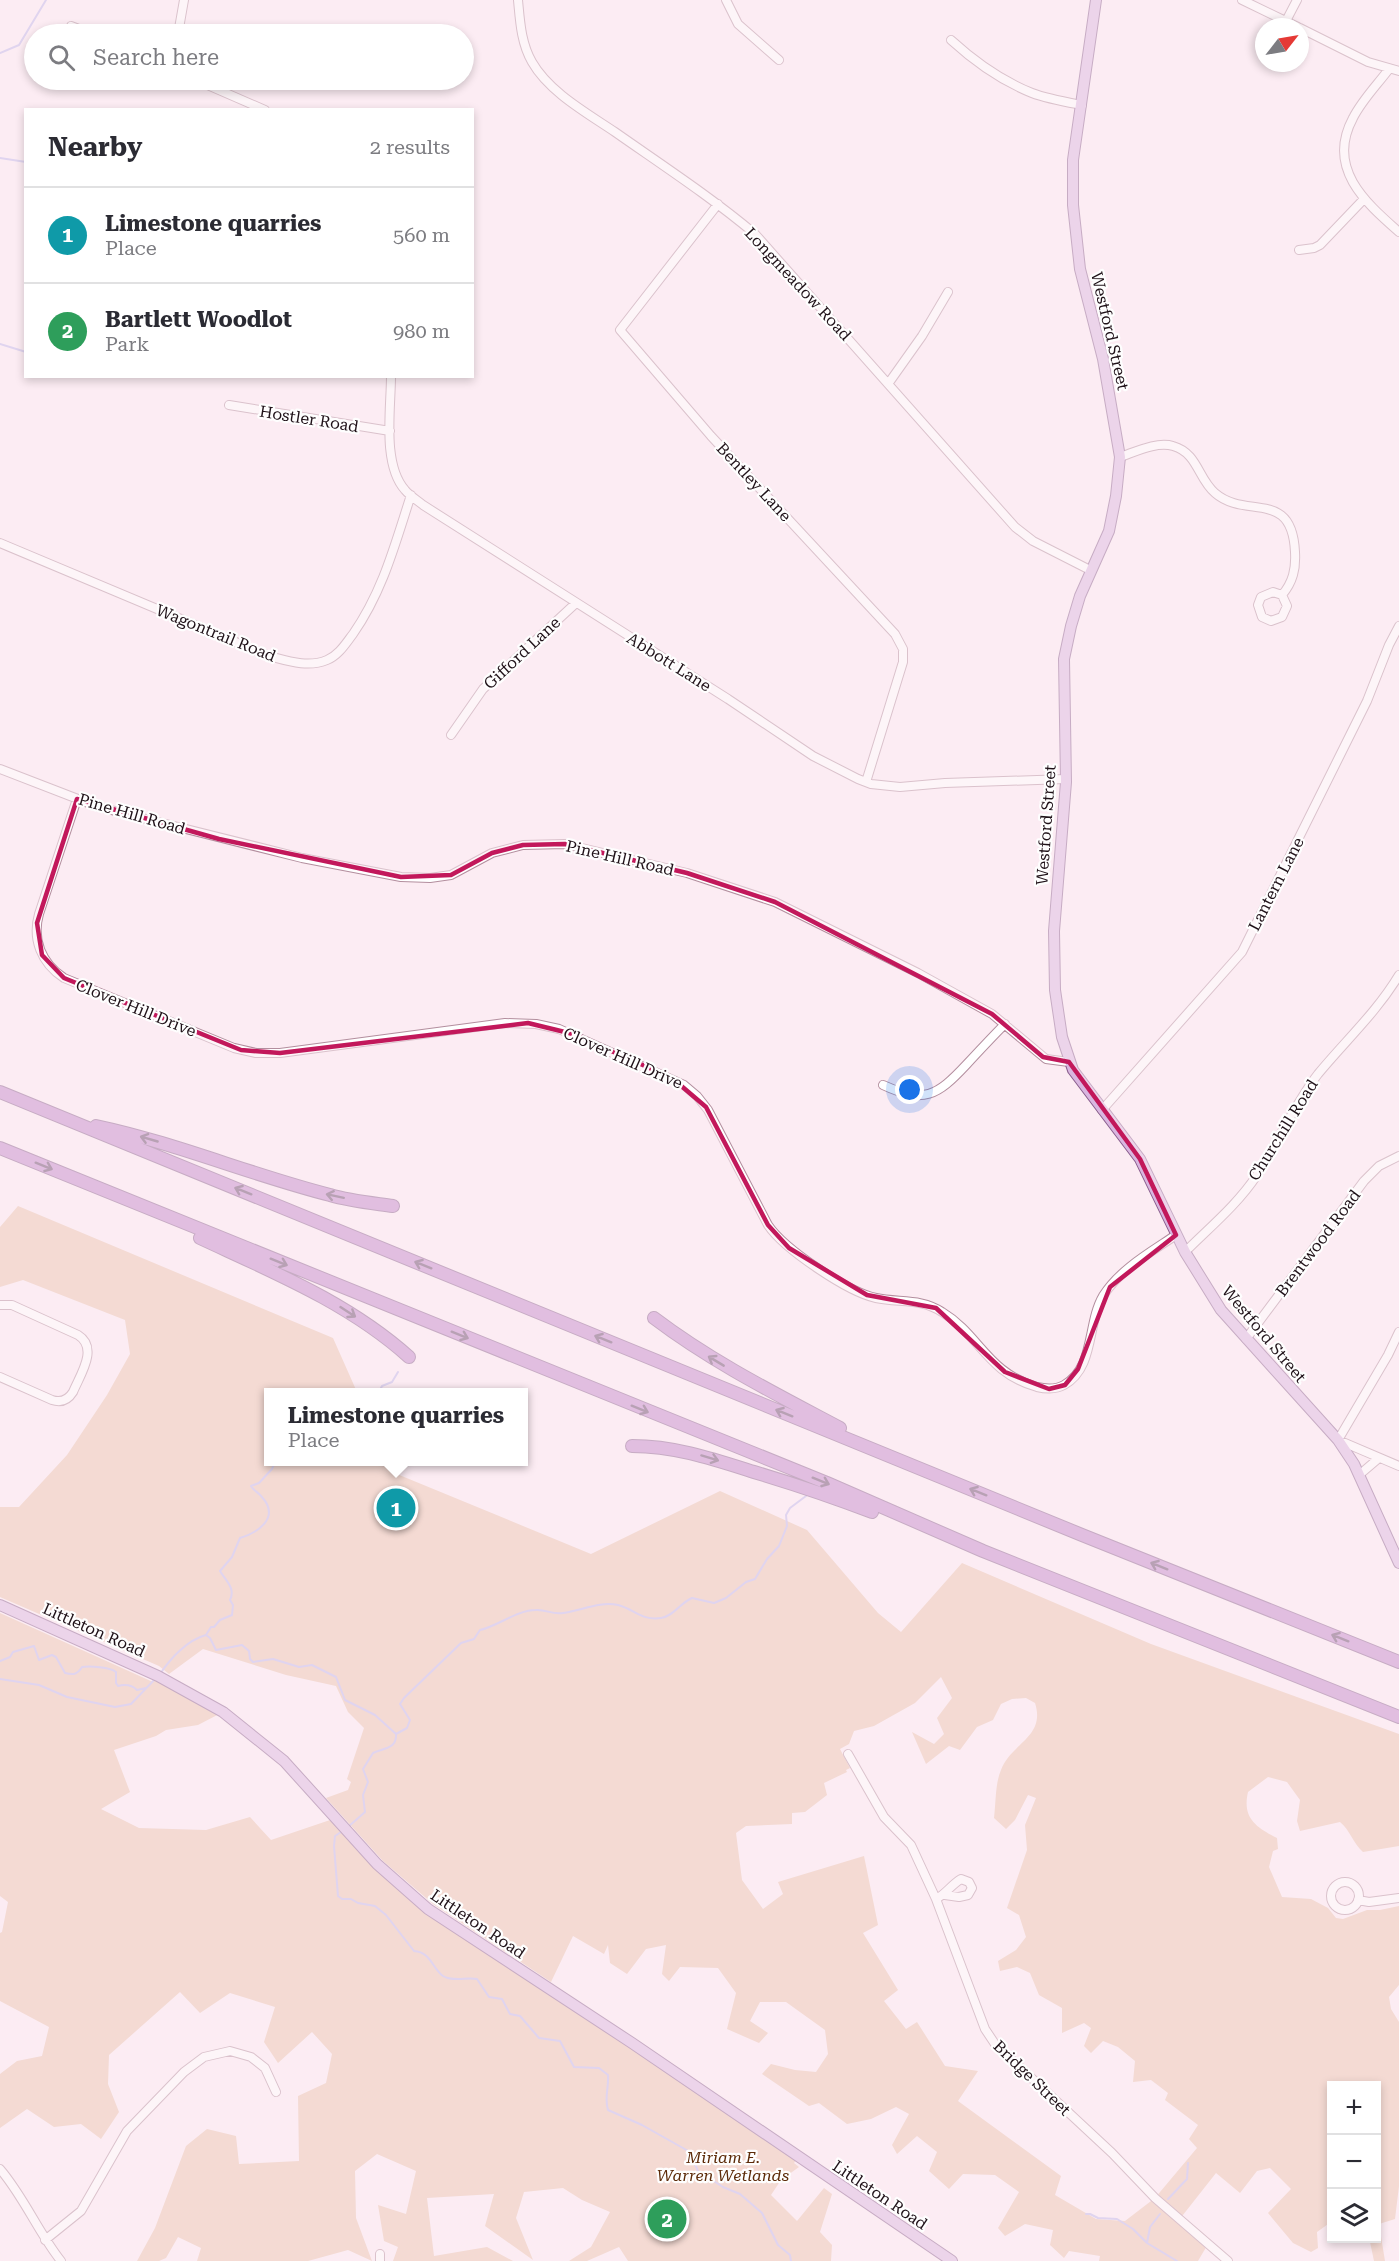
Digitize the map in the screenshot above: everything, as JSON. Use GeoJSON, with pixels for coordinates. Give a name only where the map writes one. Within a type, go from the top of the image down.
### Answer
{"type":"FeatureCollection","features":[{"type":"Feature","properties":{"kind":"highway"},"geometry":{"type":"LineString","coordinates":[[0,1092],[1399,1662]]}},
{"type":"Feature","properties":{"kind":"highway"},"geometry":{"type":"LineString","coordinates":[[64,1119],[125,1132],[332,1196],[393,1206]]}},
{"type":"Feature","properties":{"kind":"highway"},"geometry":{"type":"LineString","coordinates":[[0,1148],[827,1483],[956,1540],[1399,1717]]}},
{"type":"Feature","properties":{"kind":"highway"},"geometry":{"type":"LineString","coordinates":[[89,1184],[327,1299],[376,1330],[409,1357]]}},
{"type":"Feature","properties":{"kind":"highway"},"geometry":{"type":"LineString","coordinates":[[654,1318],[690,1345],[746,1379],[896,1459]]}},
{"type":"Feature","properties":{"kind":"highway"},"geometry":{"type":"LineString","coordinates":[[632,1446],[667,1447],[690,1452],[823,1494],[956,1540]]}},
{"type":"Feature","properties":{"kind":"main road","name":"Westford Street"},"geometry":{"type":"LineString","coordinates":[[1096,0],[1073,160],[1074,224],[1080,269],[1108,385],[1120,457],[1109,531],[1090,570],[1071,626],[1064,659],[1066,779],[1054,931],[1055,990],[1062,1037],[1069,1062],[1078,1078],[1140,1159],[1185,1252],[1221,1310],[1338,1440],[1359,1475],[1399,1563]]}},
{"type":"Feature","properties":{"kind":"main road","name":"Littleton Road"},"geometry":{"type":"LineString","coordinates":[[0,1605],[138,1666],[189,1691],[224,1712],[272,1750],[296,1773],[362,1848],[411,1895],[448,1923],[632,2043],[952,2261]]}},
{"type":"Feature","properties":{"kind":"street"},"geometry":{"type":"LineString","coordinates":[[180,24],[184,0]]}},
{"type":"Feature","properties":{"kind":"street","name":"Longmeadow Road"},"geometry":{"type":"LineString","coordinates":[[518,0],[524,40],[538,71],[572,102],[718,204],[755,234],[1015,527],[1033,541],[1090,570]]}},
{"type":"Feature","properties":{"kind":"street"},"geometry":{"type":"LineString","coordinates":[[726,0],[738,24],[779,60]]}},
{"type":"Feature","properties":{"kind":"street"},"geometry":{"type":"LineString","coordinates":[[1242,0],[1280,18]]}},
{"type":"Feature","properties":{"kind":"street"},"geometry":{"type":"LineString","coordinates":[[1288,18],[1297,0]]}},
{"type":"Feature","properties":{"kind":"street"},"geometry":{"type":"LineString","coordinates":[[1309,33],[1361,58],[1399,71]]}},
{"type":"Feature","properties":{"kind":"street"},"geometry":{"type":"LineString","coordinates":[[951,40],[965,54],[1006,81],[1033,94],[1082,105]]}},
{"type":"Feature","properties":{"kind":"street"},"geometry":{"type":"LineString","coordinates":[[1389,69],[1354,116],[1346,138],[1345,156],[1348,174],[1363,200],[1399,232]]}},
{"type":"Feature","properties":{"kind":"street"},"geometry":{"type":"LineString","coordinates":[[219,90],[260,108]]}},
{"type":"Feature","properties":{"kind":"street"},"geometry":{"type":"LineString","coordinates":[[1299,250],[1320,245],[1363,200]]}},
{"type":"Feature","properties":{"kind":"street","name":"Bentley Lane"},"geometry":{"type":"LineString","coordinates":[[718,204],[620,330],[711,436],[895,634],[903,649],[903,662],[866,782]]}},
{"type":"Feature","properties":{"kind":"street"},"geometry":{"type":"LineString","coordinates":[[888,384],[922,336],[948,292]]}},
{"type":"Feature","properties":{"kind":"street","name":"Abbott Lane"},"geometry":{"type":"LineString","coordinates":[[391,378],[390,447],[394,472],[404,490],[813,756],[866,782],[900,787],[945,783],[1066,779]]}},
{"type":"Feature","properties":{"kind":"street","name":"Hostler Road"},"geometry":{"type":"LineString","coordinates":[[229,405],[390,431]]}},
{"type":"Feature","properties":{"kind":"street"},"geometry":{"type":"LineString","coordinates":[[1120,457],[1159,446],[1174,446],[1194,459],[1207,483],[1220,496],[1270,510],[1284,517],[1293,535],[1295,562],[1292,580],[1282,595]]}},
{"type":"Feature","properties":{"kind":"street","name":"Wagontrail Road"},"geometry":{"type":"LineString","coordinates":[[0,543],[269,656],[298,663],[310,663],[328,660],[340,651],[369,611],[382,581],[411,495]]}},
{"type":"Feature","properties":{"kind":"street","name":"Gifford Lane"},"geometry":{"type":"LineString","coordinates":[[451,735],[483,689],[576,603]]}},
{"type":"Feature","properties":{"kind":"street","name":"Lantern Lane"},"geometry":{"type":"LineString","coordinates":[[1102,1110],[1242,952],[1367,701],[1399,626]]}},
{"type":"Feature","properties":{"kind":"street","name":"Pine Hill Road"},"geometry":{"type":"LineString","coordinates":[[0,769],[77,799],[124,814],[302,858],[401,877],[430,878],[451,875],[492,852],[523,845],[565,844],[687,873],[776,902],[918,973],[992,1014],[1046,1059],[1069,1062]]}},
{"type":"Feature","properties":{"kind":"street","name":"Clover Hill Drive"},"geometry":{"type":"LineString","coordinates":[[77,799],[37,923],[38,942],[42,955],[50,966],[64,978],[227,1046],[256,1053],[280,1053],[505,1023],[543,1025],[573,1034],[672,1078],[694,1093],[715,1122],[771,1229],[794,1252],[867,1295],[881,1299],[924,1303],[936,1308],[963,1329],[997,1365],[1013,1377],[1030,1384],[1053,1389],[1065,1385],[1072,1379],[1088,1349],[1098,1307],[1110,1287],[1123,1274],[1176,1235]]}},
{"type":"Feature","properties":{"kind":"street","name":"Churchill Road"},"geometry":{"type":"LineString","coordinates":[[1185,1252],[1255,1177],[1318,1074],[1374,1012],[1399,975]]}},
{"type":"Feature","properties":{"kind":"street"},"geometry":{"type":"LineString","coordinates":[[883,1085],[914,1094],[936,1092],[950,1082],[1005,1024]]}},
{"type":"Feature","properties":{"kind":"street","name":"Brentwood Road"},"geometry":{"type":"LineString","coordinates":[[1246,1339],[1368,1176],[1379,1166],[1399,1155]]}},
{"type":"Feature","properties":{"kind":"street"},"geometry":{"type":"LineString","coordinates":[[0,1305],[12,1305],[78,1335],[88,1344],[89,1352],[73,1392],[70,1397],[61,1402],[0,1377]]}},
{"type":"Feature","properties":{"kind":"street"},"geometry":{"type":"LineString","coordinates":[[1399,1332],[1389,1355],[1338,1440],[1399,1466]]}},
{"type":"Feature","properties":{"kind":"street"},"geometry":{"type":"LineString","coordinates":[[1359,1475],[1379,1458]]}},
{"type":"Feature","properties":{"kind":"street","name":"Bridge Street"},"geometry":{"type":"LineString","coordinates":[[848,1755],[884,1817],[910,1845],[940,1897],[985,2029],[995,2044],[1112,2152],[1155,2198],[1228,2261]]}},
{"type":"Feature","properties":{"kind":"street"},"geometry":{"type":"LineString","coordinates":[[1358,1900],[1369,1902],[1399,1898]]}},
{"type":"Feature","properties":{"kind":"street"},"geometry":{"type":"LineString","coordinates":[[45,2240],[81,2211],[127,2131],[184,2072],[204,2057],[230,2051],[251,2056],[266,2068],[276,2092]]}},
{"type":"Feature","properties":{"kind":"street"},"geometry":{"type":"LineString","coordinates":[[0,2169],[61,2261]]}},
{"type":"Feature","properties":{"kind":"highlighted area"},"geometry":{"type":"Polygon","coordinates":[[[77,799],[219,839],[401,877],[451,875],[492,853],[523,845],[565,844],[687,873],[775,902],[992,1014],[1043,1057],[1069,1062],[1140,1159],[1176,1235],[1110,1287],[1078,1369],[1065,1385],[1049,1389],[1005,1372],[936,1308],[867,1295],[789,1248],[768,1225],[706,1107],[672,1078],[573,1034],[528,1023],[280,1053],[241,1050],[64,978],[42,955],[37,923],[77,799]]]}},
{"type":"Feature","properties":{"kind":"green space"},"geometry":{"type":"Polygon","coordinates":[[[18,1206],[333,1338],[355,1388],[264,1388],[264,1466],[390,1466],[392,1472],[591,1554],[720,1491],[807,1530],[878,1613],[901,1632],[962,1563],[1151,1644],[1399,1734],[1399,1846],[1363,1852],[1340,1822],[1300,1831],[1297,1821],[1300,1800],[1287,1782],[1268,1777],[1248,1792],[1247,1801],[1247,1809],[1252,1821],[1277,1838],[1278,1849],[1273,1851],[1269,1867],[1282,1897],[1311,1899],[1328,1908],[1336,1918],[1343,1919],[1367,1910],[1399,1906],[1399,1985],[1389,1997],[1391,2009],[1399,2022],[1399,2186],[1395,2219],[1381,2223],[1381,2081],[1327,2081],[1327,2225],[1317,2232],[1318,2248],[1311,2252],[1293,2243],[1268,2213],[1291,2189],[1270,2168],[1257,2171],[1240,2193],[1216,2173],[1179,2220],[1208,2244],[1198,2261],[1099,2261],[1100,2256],[1069,2251],[1064,2258],[1050,2245],[1053,2230],[1025,2224],[1005,2236],[998,2228],[1019,2192],[995,2175],[963,2174],[949,2189],[929,2171],[937,2152],[917,2136],[897,2154],[892,2145],[909,2114],[896,2107],[871,2119],[847,2124],[819,2103],[809,2106],[762,2074],[771,2064],[816,2072],[828,2054],[825,2030],[786,2002],[760,2002],[750,2021],[768,2033],[759,2043],[727,2029],[736,1993],[718,1968],[680,1967],[669,1981],[662,1974],[666,1945],[646,1949],[627,1974],[610,1963],[608,1945],[604,1954],[573,1936],[551,1982],[433,1904],[383,1861],[326,1798],[348,1790],[351,1782],[347,1779],[364,1728],[348,1712],[336,1686],[286,1675],[203,1649],[169,1674],[159,1666],[0,1597],[0,1507],[19,1507],[67,1455],[107,1395],[130,1354],[125,1320],[23,1280],[0,1287],[0,1227],[18,1206]],[[941,1677],[915,1703],[874,1726],[854,1731],[849,1744],[840,1749],[850,1768],[846,1770],[847,1772],[824,1783],[827,1795],[805,1812],[792,1813],[792,1824],[746,1826],[736,1833],[742,1880],[763,1909],[783,1894],[778,1882],[864,1856],[878,1925],[863,1933],[898,1990],[884,2001],[906,2029],[917,2022],[945,2066],[978,2071],[958,2101],[1061,2176],[1055,2195],[1096,2219],[1125,2221],[1155,2198],[1197,2148],[1189,2139],[1198,2125],[1165,2100],[1168,2093],[1151,2080],[1133,2082],[1135,2061],[1118,2047],[1103,2041],[1091,2053],[1084,2046],[1091,2028],[1084,2023],[1062,2033],[1062,2008],[1039,1995],[1030,1973],[1017,1967],[1000,1971],[998,1961],[1016,1950],[1026,1937],[1019,1915],[1007,1908],[1027,1850],[1025,1825],[1036,1798],[1028,1795],[1015,1820],[1006,1829],[994,1818],[997,1787],[999,1775],[1006,1761],[1032,1732],[1036,1724],[1035,1703],[1026,1698],[1012,1699],[1001,1704],[993,1720],[977,1727],[960,1750],[949,1746],[926,1764],[912,1732],[934,1744],[944,1734],[937,1718],[952,1698],[941,1677]]]}},
{"type":"Feature","properties":{"kind":"green space","name":"Miriam E. Warren Wetlands"},"geometry":{"type":"Polygon","coordinates":[[[0,1613],[153,1682],[158,1676],[223,1712],[198,1725],[166,1730],[156,1736],[114,1750],[130,1792],[101,1809],[139,1828],[206,1830],[250,1817],[271,1840],[336,1818],[394,1881],[798,2158],[794,2163],[799,2167],[781,2180],[771,2195],[797,2221],[824,2188],[832,2194],[820,2232],[832,2245],[831,2261],[628,2261],[619,2247],[587,2261],[569,2261],[591,2247],[610,2212],[582,2200],[563,2188],[524,2192],[516,2218],[533,2260],[485,2226],[494,2194],[427,2198],[434,2256],[487,2247],[513,2261],[393,2261],[398,2247],[384,2241],[378,2205],[406,2214],[416,2171],[377,2154],[355,2171],[356,2218],[372,2261],[348,2250],[308,2261],[197,2261],[201,2248],[178,2237],[166,2258],[159,2261],[137,2261],[155,2228],[186,2146],[207,2129],[236,2136],[239,2164],[299,2161],[298,2096],[326,2083],[332,2054],[312,2032],[278,2063],[264,2042],[275,2007],[230,1993],[200,2013],[180,1992],[109,2055],[108,2084],[119,2112],[101,2139],[81,2124],[54,2127],[27,2109],[0,2128],[0,2074],[17,2061],[42,2056],[49,2027],[0,2001],[0,1933],[8,1902],[0,1896],[0,1613]]]}},
{"type":"Feature","properties":{"kind":"green space"},"geometry":{"type":"Polygon","coordinates":[[[1381,2236],[1385,2261],[1374,2261],[1370,2243],[1381,2243],[1381,2236]]]}},
{"type":"Feature","properties":{"kind":"waterway"},"geometry":{"type":"LineString","coordinates":[[32,24],[46,0]]}},
{"type":"Feature","properties":{"kind":"waterway"},"geometry":{"type":"LineString","coordinates":[[0,53],[19,45],[24,37]]}},
{"type":"Feature","properties":{"kind":"waterway"},"geometry":{"type":"LineString","coordinates":[[0,158],[24,162]]}},
{"type":"Feature","properties":{"kind":"waterway"},"geometry":{"type":"LineString","coordinates":[[0,344],[24,351]]}},
{"type":"Feature","properties":{"kind":"waterway"},"geometry":{"type":"LineString","coordinates":[[381,1388],[392,1382],[398,1372]]}},
{"type":"Feature","properties":{"kind":"waterway"},"geometry":{"type":"LineString","coordinates":[[206,1635],[211,1627],[214,1627],[220,1620],[232,1615],[231,1588],[220,1571],[232,1557],[240,1538],[254,1532],[265,1523],[269,1511],[267,1504],[251,1486],[259,1483],[273,1466]]}},
{"type":"Feature","properties":{"kind":"waterway"},"geometry":{"type":"LineString","coordinates":[[396,1734],[407,1728],[410,1720],[400,1704],[404,1698],[461,1643],[474,1639],[480,1630],[515,1615],[536,1610],[563,1613],[611,1604],[649,1618],[661,1618],[670,1615],[692,1598],[714,1603],[726,1598],[746,1582],[755,1579],[767,1559],[779,1546],[787,1526],[786,1515],[790,1508],[806,1496]]}},
{"type":"Feature","properties":{"kind":"waterway"},"geometry":{"type":"LineString","coordinates":[[160,1674],[180,1651],[192,1641],[206,1635],[216,1650],[242,1645],[249,1651],[253,1662],[273,1659],[299,1667],[312,1665],[336,1677],[345,1700],[375,1715],[396,1734],[394,1743],[373,1753],[363,1769],[368,1782],[363,1795],[365,1812],[348,1827]]}},
{"type":"Feature","properties":{"kind":"waterway"},"geometry":{"type":"LineString","coordinates":[[0,1661],[10,1657],[13,1652],[34,1646],[39,1660],[52,1655],[56,1657],[65,1673],[75,1674],[82,1667],[105,1668],[116,1672],[118,1686],[129,1685],[137,1690],[146,1688]]}},
{"type":"Feature","properties":{"kind":"waterway"},"geometry":{"type":"LineString","coordinates":[[0,1679],[39,1685],[67,1697],[115,1707],[131,1704],[156,1678]]}},
{"type":"Feature","properties":{"kind":"waterway"},"geometry":{"type":"LineString","coordinates":[[341,1832],[335,1836],[334,1846],[338,1896],[342,1899],[351,1899],[358,1903],[375,1906],[386,1915],[414,1951],[428,1957],[443,1976],[451,1979],[477,1979],[489,1997],[502,1999],[510,2014],[520,2016],[539,2038],[560,2041],[574,2067],[599,2068],[608,2075],[606,2101],[608,2110],[642,2125],[690,2152],[698,2171],[723,2187],[740,2194],[762,2213],[778,2245],[790,2255],[791,2261]]}},
{"type":"Feature","properties":{"kind":"waterway"},"geometry":{"type":"LineString","coordinates":[[1168,2199],[1187,2179],[1188,2163]]}},
{"type":"Feature","properties":{"kind":"waterway"},"geometry":{"type":"LineString","coordinates":[[1086,2214],[1098,2218],[1117,2219],[1133,2229],[1147,2243],[1177,2261]]}},
{"type":"Feature","properties":{"kind":"waterway"},"geometry":{"type":"LineString","coordinates":[[1147,2243],[1150,2227],[1160,2214]]}},
{"type":"Feature","properties":{"kind":"place","name":"Limestone quarries"},"geometry":{"type":"Point","coordinates":[396,1508]}},
{"type":"Feature","properties":{"kind":"place","name":"Bartlett Woodlot"},"geometry":{"type":"Point","coordinates":[667,2219]}}]}
